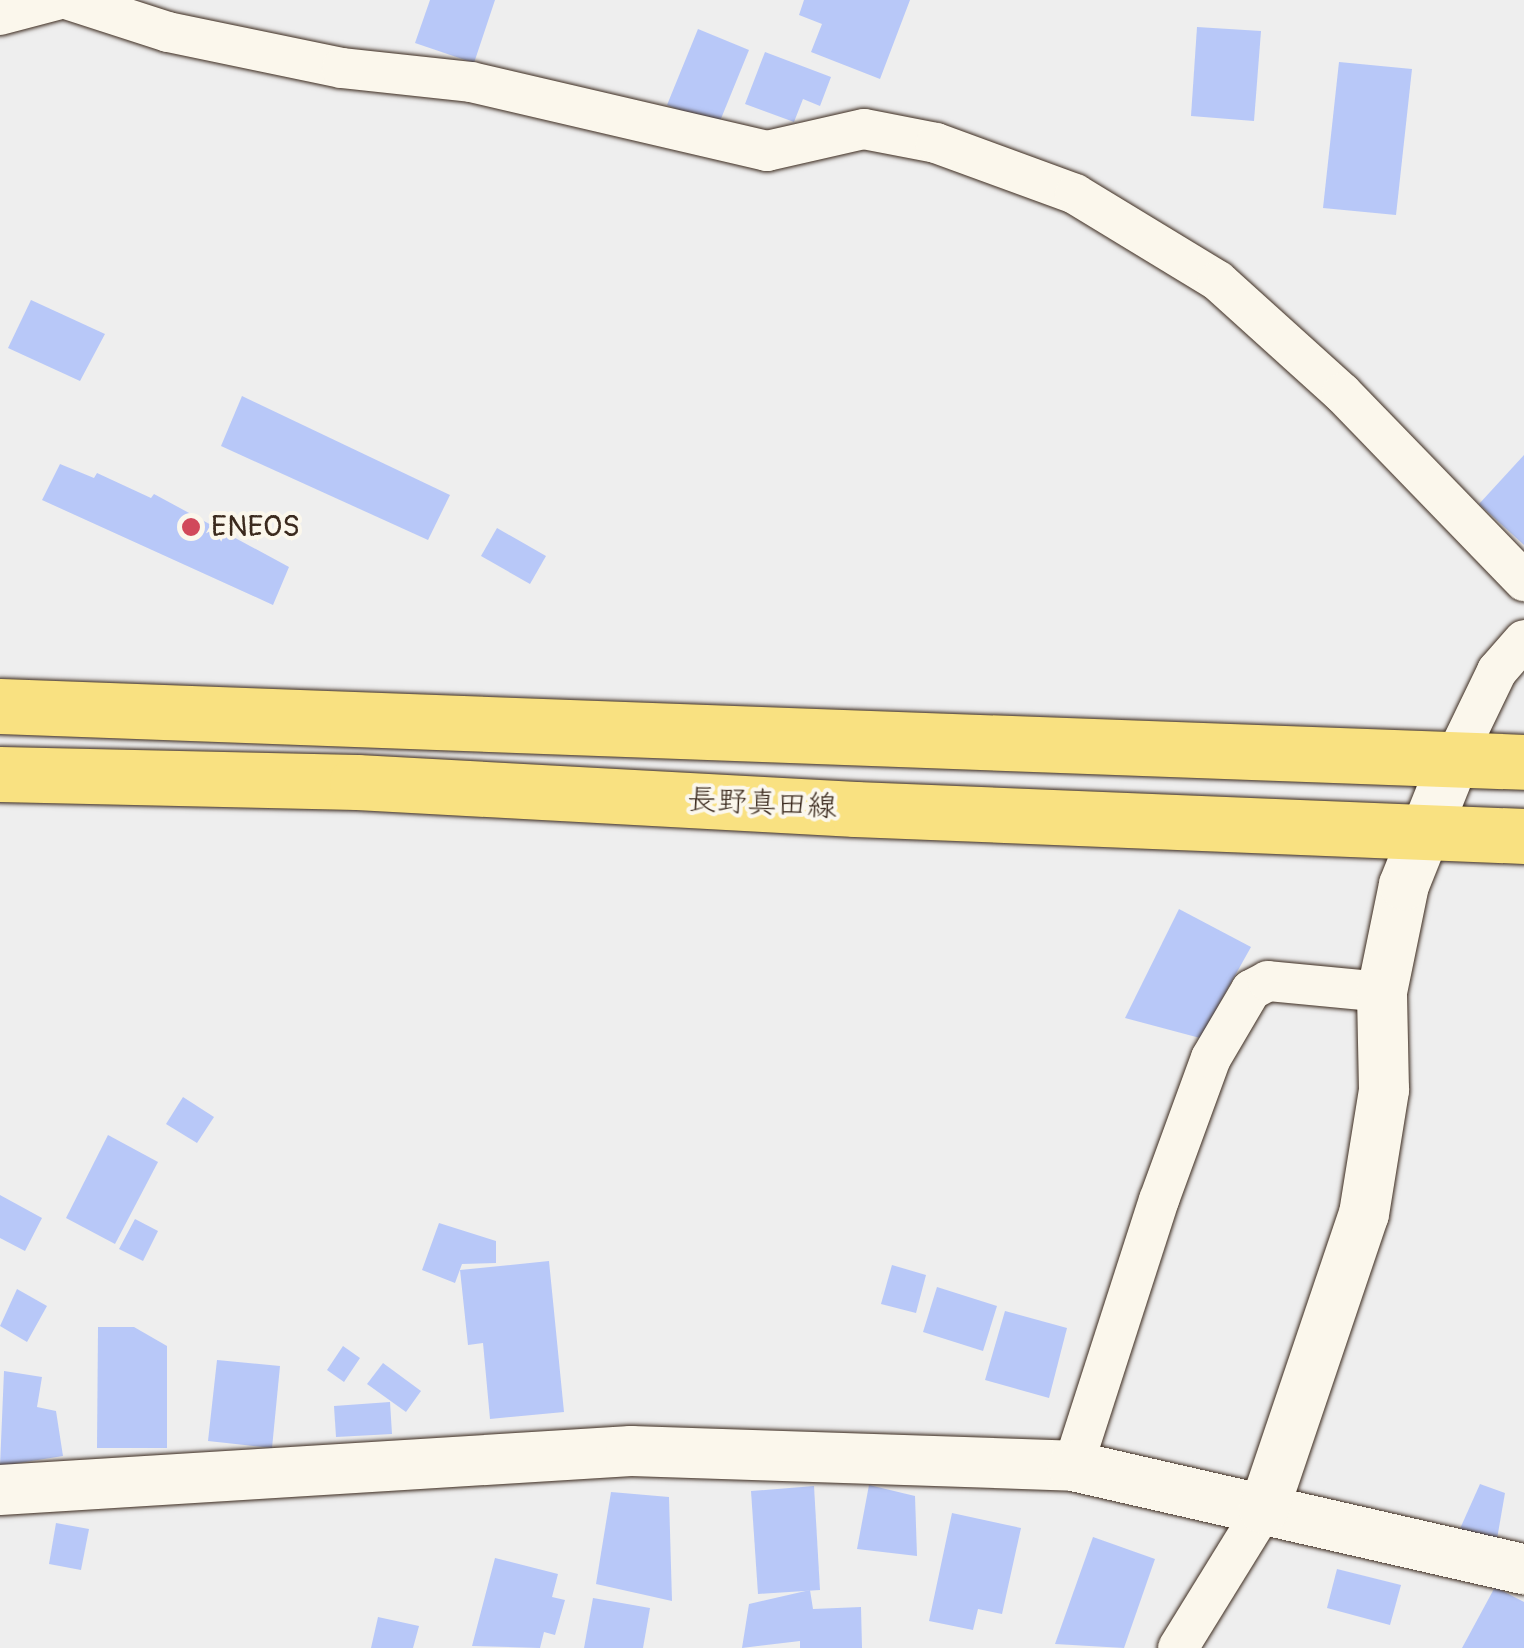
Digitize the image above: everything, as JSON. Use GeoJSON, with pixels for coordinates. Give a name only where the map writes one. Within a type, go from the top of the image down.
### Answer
{"type":"FeatureCollection","features":[{"type":"Feature","properties":{"kind":"main road"},"geometry":{"type":"LineString","coordinates":[[0,706],[1366,760],[1455,758],[1524,762]]}},
{"type":"Feature","properties":{"kind":"main road","name":"長野真田線"},"geometry":{"type":"LineString","coordinates":[[0,774],[357,782],[1524,836]]}},
{"type":"Feature","properties":{"kind":"street"},"geometry":{"type":"LineString","coordinates":[[0,15],[57,0]]}},
{"type":"Feature","properties":{"kind":"street"},"geometry":{"type":"LineString","coordinates":[[69,0],[168,32],[342,68],[471,82],[768,152],[864,129],[936,143],[1075,194],[1218,281],[1342,393],[1524,582]]}},
{"type":"Feature","properties":{"kind":"street"},"geometry":{"type":"LineString","coordinates":[[1178,1648],[1264,1509],[1364,1214],[1384,1090],[1382,992],[1404,885],[1455,758],[1497,671],[1524,640]]}},
{"type":"Feature","properties":{"kind":"street"},"geometry":{"type":"LineString","coordinates":[[1072,1466],[1159,1200],[1211,1058],[1250,990],[1268,982],[1382,992]]}},
{"type":"Feature","properties":{"kind":"street"},"geometry":{"type":"LineString","coordinates":[[0,1490],[632,1451],[1072,1466],[1524,1569]]}},
{"type":"Feature","properties":{"kind":"building"},"geometry":{"type":"Polygon","coordinates":[[[430,0],[495,0],[474,63],[415,43],[430,0]]]}},
{"type":"Feature","properties":{"kind":"building"},"geometry":{"type":"Polygon","coordinates":[[[804,0],[910,0],[880,79],[811,52],[822,24],[799,15],[804,0]]]}},
{"type":"Feature","properties":{"kind":"building"},"geometry":{"type":"Polygon","coordinates":[[[1197,27],[1261,31],[1254,121],[1191,116],[1197,27]]]}},
{"type":"Feature","properties":{"kind":"building"},"geometry":{"type":"Polygon","coordinates":[[[698,29],[749,50],[718,126],[667,105],[698,29]]]}},
{"type":"Feature","properties":{"kind":"building"},"geometry":{"type":"Polygon","coordinates":[[[765,52],[831,77],[820,106],[803,99],[794,122],[745,104],[765,52]]]}},
{"type":"Feature","properties":{"kind":"building"},"geometry":{"type":"Polygon","coordinates":[[[1339,62],[1412,69],[1396,215],[1323,208],[1339,62]]]}},
{"type":"Feature","properties":{"kind":"building"},"geometry":{"type":"Polygon","coordinates":[[[31,300],[105,334],[80,381],[8,348],[31,300]]]}},
{"type":"Feature","properties":{"kind":"building"},"geometry":{"type":"Polygon","coordinates":[[[242,396],[450,495],[428,540],[221,446],[242,396]]]}},
{"type":"Feature","properties":{"kind":"building"},"geometry":{"type":"Polygon","coordinates":[[[1524,455],[1524,545],[1479,504],[1524,455]]]}},
{"type":"Feature","properties":{"kind":"building"},"geometry":{"type":"Polygon","coordinates":[[[60,464],[94,478],[97,473],[151,498],[154,494],[289,567],[273,605],[42,500],[60,464]]]}},
{"type":"Feature","properties":{"kind":"building"},"geometry":{"type":"Polygon","coordinates":[[[497,528],[546,556],[530,584],[481,556],[497,528]]]}},
{"type":"Feature","properties":{"kind":"building"},"geometry":{"type":"Polygon","coordinates":[[[1179,909],[1251,947],[1200,1038],[1125,1018],[1179,909]]]}},
{"type":"Feature","properties":{"kind":"building"},"geometry":{"type":"Polygon","coordinates":[[[183,1097],[214,1117],[197,1143],[166,1124],[183,1097]]]}},
{"type":"Feature","properties":{"kind":"building"},"geometry":{"type":"Polygon","coordinates":[[[108,1135],[158,1162],[115,1244],[66,1218],[108,1135]]]}},
{"type":"Feature","properties":{"kind":"building"},"geometry":{"type":"Polygon","coordinates":[[[0,1195],[42,1218],[25,1251],[0,1238],[0,1195]]]}},
{"type":"Feature","properties":{"kind":"building"},"geometry":{"type":"Polygon","coordinates":[[[135,1219],[158,1231],[143,1261],[119,1249],[135,1219]]]}},
{"type":"Feature","properties":{"kind":"building"},"geometry":{"type":"Polygon","coordinates":[[[439,1223],[496,1241],[496,1263],[462,1264],[455,1283],[422,1270],[439,1223]]]}},
{"type":"Feature","properties":{"kind":"building"},"geometry":{"type":"Polygon","coordinates":[[[549,1261],[564,1412],[490,1419],[483,1343],[468,1345],[460,1270],[549,1261]]]}},
{"type":"Feature","properties":{"kind":"building"},"geometry":{"type":"Polygon","coordinates":[[[892,1265],[926,1275],[916,1313],[881,1304],[892,1265]]]}},
{"type":"Feature","properties":{"kind":"building"},"geometry":{"type":"Polygon","coordinates":[[[937,1287],[997,1306],[983,1351],[923,1332],[937,1287]]]}},
{"type":"Feature","properties":{"kind":"building"},"geometry":{"type":"Polygon","coordinates":[[[17,1289],[47,1306],[27,1342],[0,1326],[17,1289]]]}},
{"type":"Feature","properties":{"kind":"building"},"geometry":{"type":"Polygon","coordinates":[[[1005,1311],[1067,1328],[1049,1398],[985,1380],[1005,1311]]]}},
{"type":"Feature","properties":{"kind":"building"},"geometry":{"type":"Polygon","coordinates":[[[98,1327],[134,1327],[167,1346],[167,1448],[97,1448],[98,1327]]]}},
{"type":"Feature","properties":{"kind":"building"},"geometry":{"type":"Polygon","coordinates":[[[343,1346],[360,1358],[344,1382],[327,1370],[343,1346]]]}},
{"type":"Feature","properties":{"kind":"building"},"geometry":{"type":"Polygon","coordinates":[[[217,1360],[280,1366],[272,1448],[208,1441],[217,1360]]]}},
{"type":"Feature","properties":{"kind":"building"},"geometry":{"type":"Polygon","coordinates":[[[383,1363],[421,1391],[406,1412],[367,1384],[383,1363]]]}},
{"type":"Feature","properties":{"kind":"building"},"geometry":{"type":"Polygon","coordinates":[[[4,1371],[42,1377],[37,1407],[56,1411],[63,1456],[0,1466],[4,1371]]]}},
{"type":"Feature","properties":{"kind":"building"},"geometry":{"type":"Polygon","coordinates":[[[390,1402],[392,1434],[336,1437],[334,1406],[390,1402]]]}},
{"type":"Feature","properties":{"kind":"building"},"geometry":{"type":"Polygon","coordinates":[[[1480,1484],[1505,1493],[1497,1539],[1459,1531],[1480,1484]]]}},
{"type":"Feature","properties":{"kind":"building"},"geometry":{"type":"Polygon","coordinates":[[[869,1485],[915,1496],[917,1556],[857,1549],[869,1485]]]}},
{"type":"Feature","properties":{"kind":"building"},"geometry":{"type":"Polygon","coordinates":[[[814,1486],[820,1590],[758,1594],[751,1491],[814,1486]]]}},
{"type":"Feature","properties":{"kind":"building"},"geometry":{"type":"Polygon","coordinates":[[[611,1492],[669,1497],[672,1601],[596,1584],[611,1492]]]}},
{"type":"Feature","properties":{"kind":"building"},"geometry":{"type":"Polygon","coordinates":[[[952,1513],[1021,1528],[1002,1614],[978,1609],[973,1630],[929,1621],[952,1513]]]}},
{"type":"Feature","properties":{"kind":"building"},"geometry":{"type":"Polygon","coordinates":[[[56,1523],[89,1529],[81,1570],[49,1564],[56,1523]]]}},
{"type":"Feature","properties":{"kind":"building"},"geometry":{"type":"Polygon","coordinates":[[[1093,1537],[1155,1559],[1124,1648],[1055,1644],[1093,1537]]]}},
{"type":"Feature","properties":{"kind":"building"},"geometry":{"type":"Polygon","coordinates":[[[495,1558],[558,1574],[552,1597],[565,1600],[555,1635],[544,1632],[540,1648],[472,1646],[495,1558]]]}},
{"type":"Feature","properties":{"kind":"building"},"geometry":{"type":"Polygon","coordinates":[[[1337,1569],[1401,1585],[1390,1625],[1327,1608],[1337,1569]]]}},
{"type":"Feature","properties":{"kind":"building"},"geometry":{"type":"Polygon","coordinates":[[[1495,1587],[1524,1602],[1524,1648],[1462,1648],[1495,1587]]]}},
{"type":"Feature","properties":{"kind":"building"},"geometry":{"type":"Polygon","coordinates":[[[810,1590],[813,1609],[861,1607],[862,1648],[800,1648],[800,1641],[742,1648],[749,1604],[810,1590]]]}},
{"type":"Feature","properties":{"kind":"building"},"geometry":{"type":"Polygon","coordinates":[[[593,1598],[650,1608],[643,1648],[584,1648],[593,1598]]]}},
{"type":"Feature","properties":{"kind":"building"},"geometry":{"type":"Polygon","coordinates":[[[378,1617],[419,1626],[413,1648],[371,1648],[378,1617]]]}},
{"type":"Feature","properties":{"kind":"place","name":"ENEOS"},"geometry":{"type":"Point","coordinates":[191,527]}}]}
